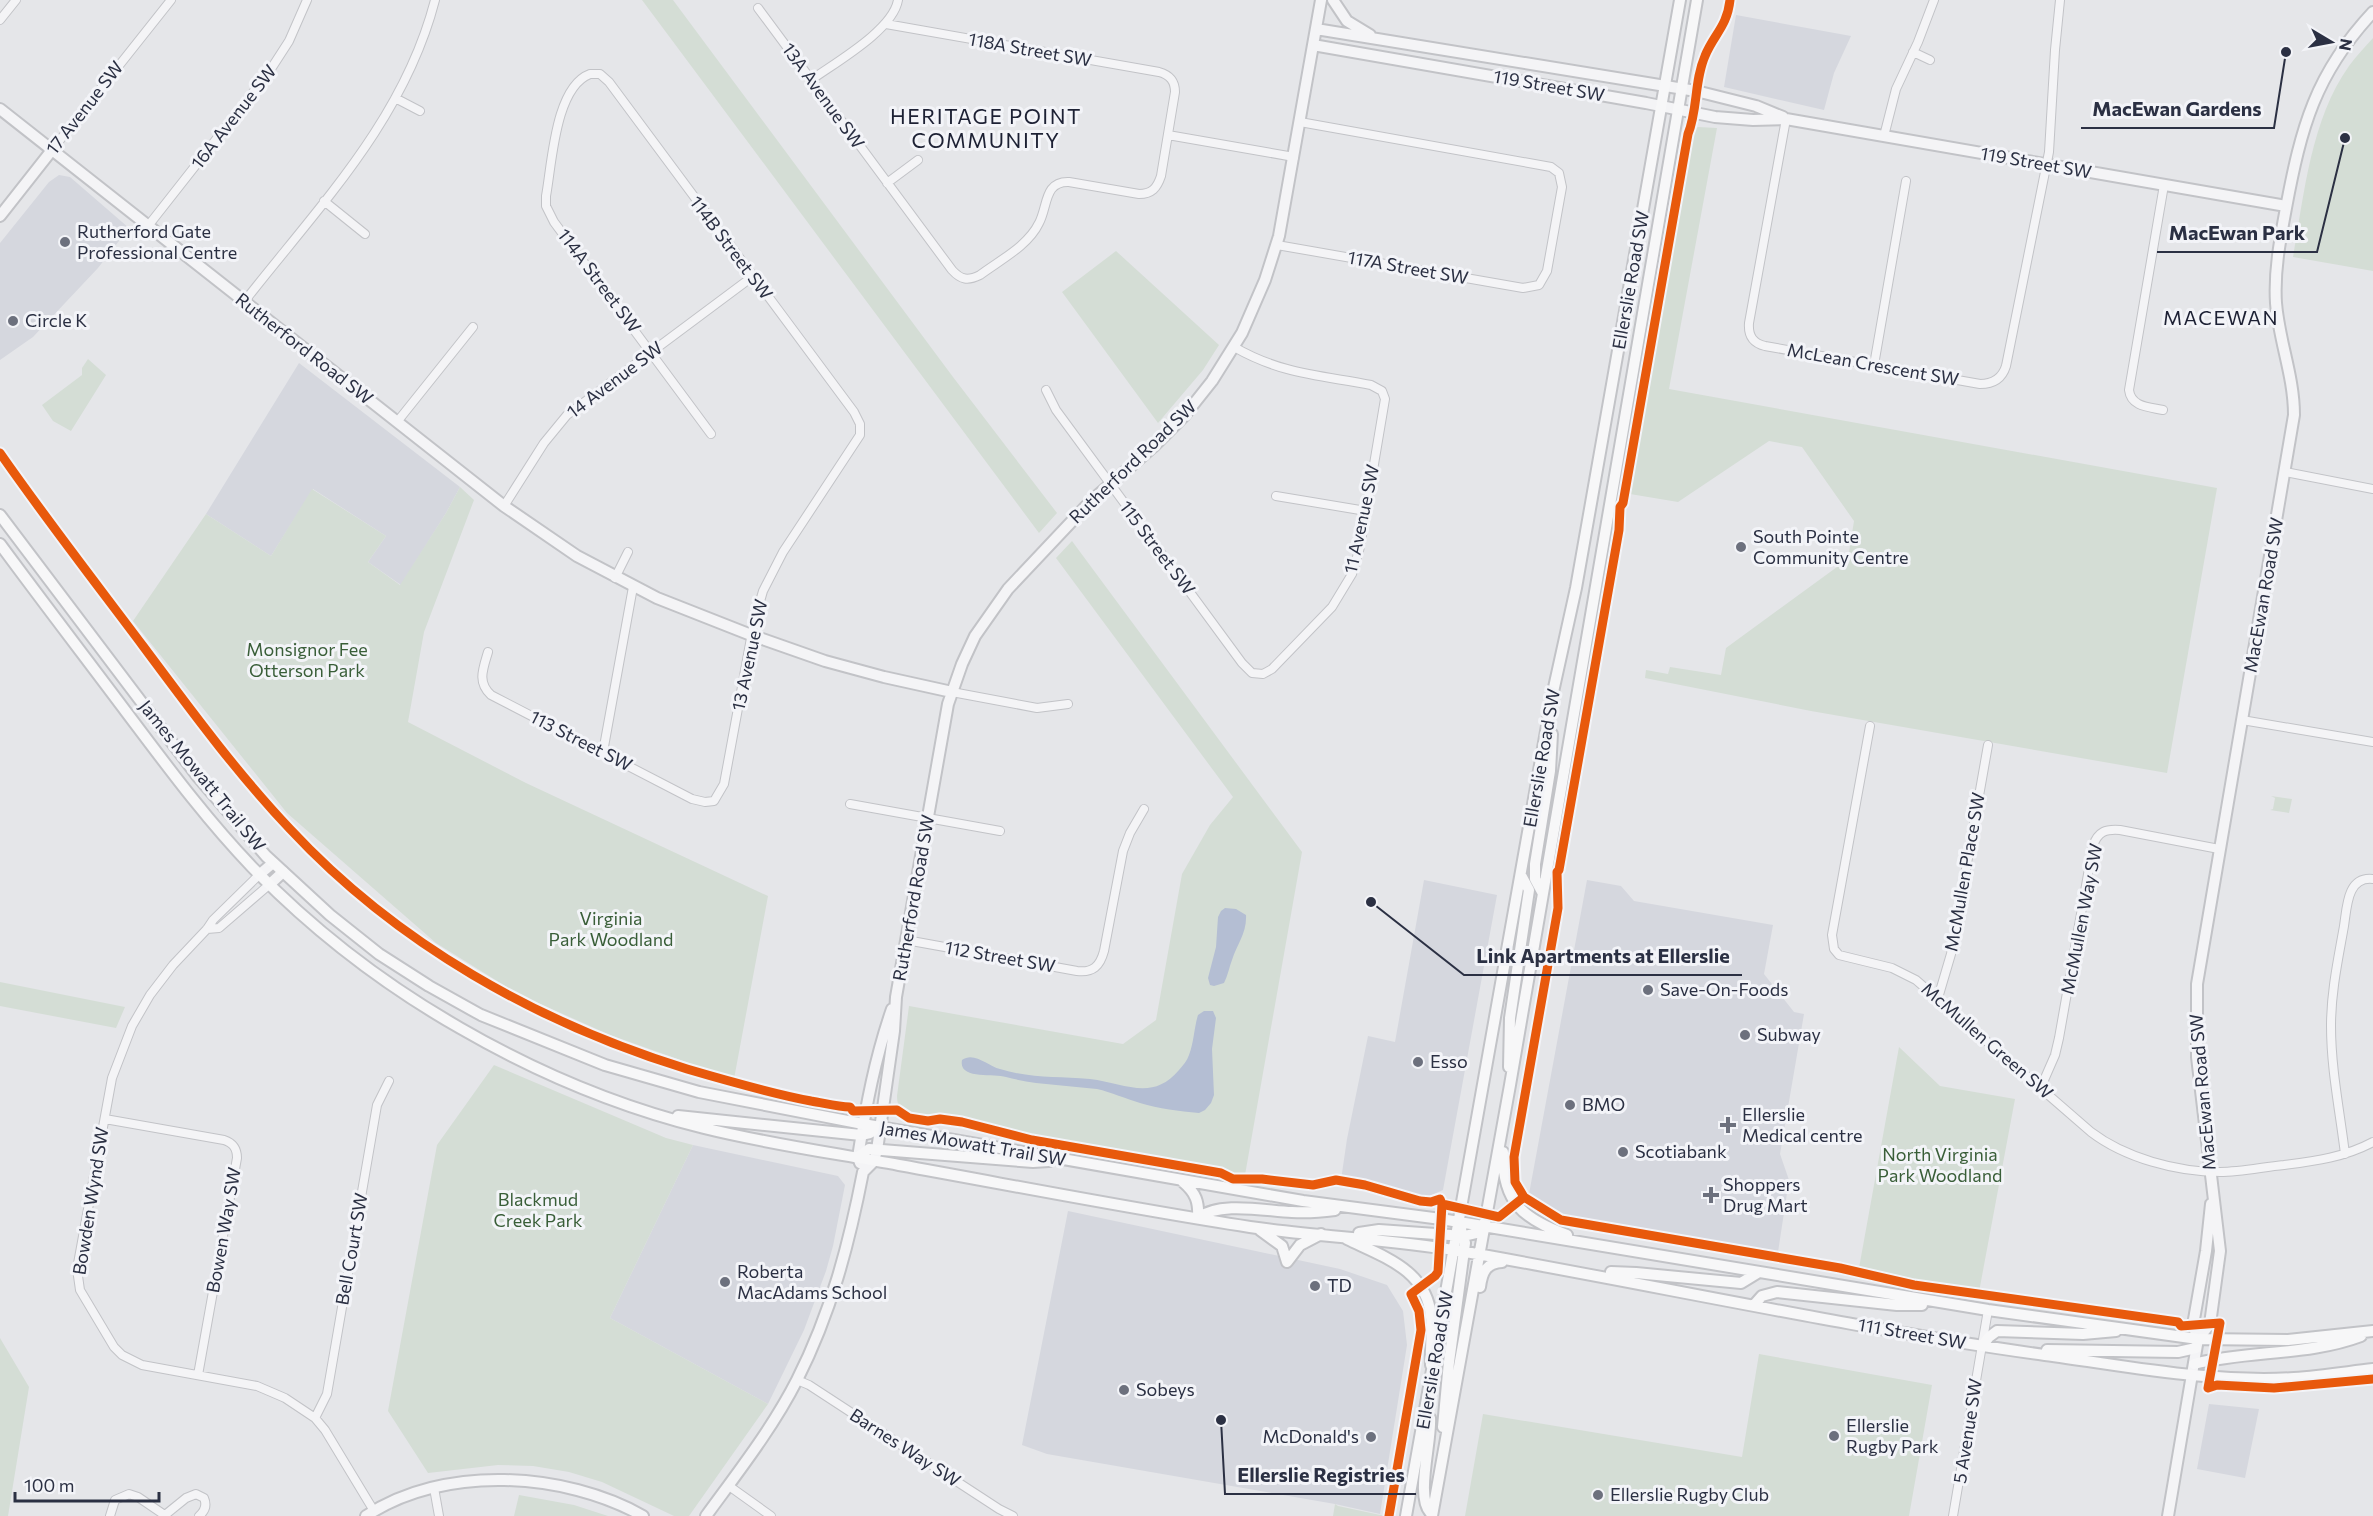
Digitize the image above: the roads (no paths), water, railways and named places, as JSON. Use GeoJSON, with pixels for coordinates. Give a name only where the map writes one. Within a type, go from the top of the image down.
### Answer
{"type":"FeatureCollection","features":[{"type":"Feature","properties":{"kind":"main road","name":"Ellerslie Road SW"},"geometry":{"type":"LineString","coordinates":[[1408,1514],[1428,1400],[1459,1251],[1459,1222],[1553,692],[1576,588],[1680,0]]}},
{"type":"Feature","properties":{"kind":"main road","name":"Ellerslie Road SW"},"geometry":{"type":"LineString","coordinates":[[1432,1515],[1510,1085],[1697,0]]}},
{"type":"Feature","properties":{"kind":"main road","name":"James Mowatt Trail SW"},"geometry":{"type":"LineString","coordinates":[[0,515],[198,777],[273,863],[330,915],[379,954],[429,986],[481,1015],[566,1051],[654,1080],[862,1130]]}},
{"type":"Feature","properties":{"kind":"main road","name":"James Mowatt Trail SW"},"geometry":{"type":"LineString","coordinates":[[0,544],[188,793],[270,884],[347,953],[446,1020],[521,1061],[560,1079],[656,1114],[702,1128],[754,1139],[858,1157],[875,1155],[1257,1228],[1459,1251]]}},
{"type":"Feature","properties":{"kind":"main road"},"geometry":{"type":"LineString","coordinates":[[1542,892],[1535,879],[1535,864],[1550,771],[1553,692]]}},
{"type":"Feature","properties":{"kind":"main road"},"geometry":{"type":"LineString","coordinates":[[1510,1085],[1508,1052],[1510,1018],[1529,890],[1521,875]]}},
{"type":"Feature","properties":{"kind":"main road"},"geometry":{"type":"LineString","coordinates":[[1505,1112],[1503,1167],[1505,1184],[1511,1197],[1519,1208],[1548,1228],[1596,1246]]}},
{"type":"Feature","properties":{"kind":"main road"},"geometry":{"type":"LineString","coordinates":[[656,1114],[862,1130],[870,1133],[880,1127]]}},
{"type":"Feature","properties":{"kind":"main road","name":"James Mowatt Trail SW"},"geometry":{"type":"LineString","coordinates":[[880,1127],[1182,1181],[1459,1222]]}},
{"type":"Feature","properties":{"kind":"main road"},"geometry":{"type":"LineString","coordinates":[[875,1155],[1032,1162],[1067,1160]]}},
{"type":"Feature","properties":{"kind":"main road"},"geometry":{"type":"LineString","coordinates":[[1182,1181],[1193,1190],[1197,1198],[1198,1218]]}},
{"type":"Feature","properties":{"kind":"main road"},"geometry":{"type":"LineString","coordinates":[[1198,1218],[1207,1211],[1222,1209],[1294,1213],[1353,1208]]}},
{"type":"Feature","properties":{"kind":"main road","name":"111 Street SW"},"geometry":{"type":"LineString","coordinates":[[1459,1222],[1938,1302],[2125,1329],[2197,1343],[2288,1340],[2373,1331]]}},
{"type":"Feature","properties":{"kind":"main road"},"geometry":{"type":"LineString","coordinates":[[1341,1236],[1379,1230],[1460,1236],[1477,1233],[1484,1226]]}},
{"type":"Feature","properties":{"kind":"main road"},"geometry":{"type":"LineString","coordinates":[[1257,1228],[1282,1246],[1287,1262],[1300,1245],[1322,1234]]}},
{"type":"Feature","properties":{"kind":"main road"},"geometry":{"type":"LineString","coordinates":[[1341,1236],[1392,1260],[1415,1276],[1431,1314],[1432,1381]]}},
{"type":"Feature","properties":{"kind":"main road"},"geometry":{"type":"LineString","coordinates":[[1441,1469],[1444,1402],[1459,1251]]}},
{"type":"Feature","properties":{"kind":"main road","name":"111 Street SW"},"geometry":{"type":"LineString","coordinates":[[1459,1251],[1584,1272],[1881,1330],[2017,1351],[2290,1378],[2373,1368]]}},
{"type":"Feature","properties":{"kind":"main road"},"geometry":{"type":"LineString","coordinates":[[1441,1469],[1452,1430],[1483,1274],[1493,1263],[1511,1261]]}},
{"type":"Feature","properties":{"kind":"main road"},"geometry":{"type":"LineString","coordinates":[[1584,1272],[1636,1273],[1741,1283],[1759,1272]]}},
{"type":"Feature","properties":{"kind":"main road"},"geometry":{"type":"LineString","coordinates":[[1754,1305],[1762,1296],[1777,1292],[1897,1305],[1938,1302]]}},
{"type":"Feature","properties":{"kind":"main road"},"geometry":{"type":"LineString","coordinates":[[1982,1346],[1989,1336],[1997,1331],[2083,1334],[2125,1329]]}},
{"type":"Feature","properties":{"kind":"main road"},"geometry":{"type":"LineString","coordinates":[[2193,1369],[2220,1358],[2336,1346],[2373,1331]]}},
{"type":"Feature","properties":{"kind":"main road"},"geometry":{"type":"LineString","coordinates":[[2017,1351],[2052,1349],[2178,1352],[2197,1343]]}},
{"type":"Feature","properties":{"kind":"main road"},"geometry":{"type":"LineString","coordinates":[[1428,1400],[1431,1422],[1424,1502],[1432,1515]]}},
{"type":"Feature","properties":{"kind":"street"},"geometry":{"type":"LineString","coordinates":[[0,20],[16,0]]}},
{"type":"Feature","properties":{"kind":"street","name":"17 Avenue SW"},"geometry":{"type":"LineString","coordinates":[[0,216],[171,0]]}},
{"type":"Feature","properties":{"kind":"street","name":"16A Avenue SW"},"geometry":{"type":"LineString","coordinates":[[148,226],[269,72],[293,33],[307,0]]}},
{"type":"Feature","properties":{"kind":"street"},"geometry":{"type":"LineString","coordinates":[[244,302],[372,139],[397,99],[421,45],[435,0]]}},
{"type":"Feature","properties":{"kind":"street"},"geometry":{"type":"LineString","coordinates":[[811,80],[886,24],[896,11],[898,0]]}},
{"type":"Feature","properties":{"kind":"street","name":"Rutherford Road SW"},"geometry":{"type":"LineString","coordinates":[[875,1155],[894,1031],[896,997],[952,692],[975,636],[996,604],[1044,550],[1110,484],[1154,446],[1185,415],[1234,347],[1259,296],[1277,245],[1321,0]]}},
{"type":"Feature","properties":{"kind":"street"},"geometry":{"type":"LineString","coordinates":[[1333,0],[1347,21],[1359,30],[1379,38]]}},
{"type":"Feature","properties":{"kind":"street"},"geometry":{"type":"LineString","coordinates":[[1884,136],[1893,95],[1934,0]]}},
{"type":"Feature","properties":{"kind":"street"},"geometry":{"type":"LineString","coordinates":[[2047,164],[2060,0]]}},
{"type":"Feature","properties":{"kind":"street","name":"13A Avenue SW"},"geometry":{"type":"LineString","coordinates":[[758,8],[952,270],[966,279],[980,275],[1029,237],[1040,222],[1049,193],[1059,183],[1069,182],[1139,194],[1154,190],[1161,176],[1168,135]]}},
{"type":"Feature","properties":{"kind":"street","name":"MacEwan Road SW"},"geometry":{"type":"LineString","coordinates":[[2197,1343],[2211,1324],[2218,1280],[2220,1243],[2212,1198],[2197,1057],[2195,1016],[2199,962],[2293,424],[2293,390],[2278,326],[2275,287],[2277,258],[2299,142],[2315,98],[2335,60],[2373,12]]}},
{"type":"Feature","properties":{"kind":"street","name":"118A Street SW"},"geometry":{"type":"LineString","coordinates":[[886,24],[1159,72],[1172,80],[1175,92],[1168,135]]}},
{"type":"Feature","properties":{"kind":"street","name":"119 Street SW"},"geometry":{"type":"LineString","coordinates":[[1316,29],[1681,88],[1756,106],[1786,119]]}},
{"type":"Feature","properties":{"kind":"street","name":"119 Street SW"},"geometry":{"type":"LineString","coordinates":[[1313,45],[1715,117],[1753,120],[1786,119],[2286,206]]}},
{"type":"Feature","properties":{"kind":"street"},"geometry":{"type":"LineString","coordinates":[[1913,52],[1930,60]]}},
{"type":"Feature","properties":{"kind":"street","name":"114B Street SW"},"geometry":{"type":"LineString","coordinates":[[550,216],[546,206],[546,196],[564,105],[573,88],[585,75],[600,74],[609,82],[850,406],[860,424]]}},
{"type":"Feature","properties":{"kind":"street"},"geometry":{"type":"LineString","coordinates":[[397,99],[420,111]]}},
{"type":"Feature","properties":{"kind":"street","name":"Rutherford Road SW"},"geometry":{"type":"LineString","coordinates":[[0,109],[543,535],[633,587],[751,635],[856,670],[952,692]]}},
{"type":"Feature","properties":{"kind":"street","name":"McLean Crescent SW"},"geometry":{"type":"LineString","coordinates":[[1786,119],[1749,323],[1750,334],[1754,342],[1765,346],[1980,384],[1992,383],[2001,377],[2006,366],[2047,164]]}},
{"type":"Feature","properties":{"kind":"street","name":"117A Street SW"},"geometry":{"type":"LineString","coordinates":[[1277,245],[1523,288],[1539,285],[1547,271],[1562,182],[1559,173],[1545,165],[1300,122]]}},
{"type":"Feature","properties":{"kind":"street"},"geometry":{"type":"LineString","coordinates":[[1168,135],[1293,157]]}},
{"type":"Feature","properties":{"kind":"street"},"geometry":{"type":"LineString","coordinates":[[887,183],[918,160]]}},
{"type":"Feature","properties":{"kind":"street"},"geometry":{"type":"LineString","coordinates":[[1874,365],[1906,181]]}},
{"type":"Feature","properties":{"kind":"street"},"geometry":{"type":"LineString","coordinates":[[2163,410],[2138,404],[2131,399],[2129,390],[2164,185]]}},
{"type":"Feature","properties":{"kind":"street"},"geometry":{"type":"LineString","coordinates":[[324,201],[365,234]]}},
{"type":"Feature","properties":{"kind":"street","name":"114A Street SW"},"geometry":{"type":"LineString","coordinates":[[550,216],[652,351],[711,434]]}},
{"type":"Feature","properties":{"kind":"street","name":"14 Avenue SW"},"geometry":{"type":"LineString","coordinates":[[504,506],[558,424],[575,408],[752,277]]}},
{"type":"Feature","properties":{"kind":"street"},"geometry":{"type":"LineString","coordinates":[[397,422],[473,327]]}},
{"type":"Feature","properties":{"kind":"street","name":"11 Avenue SW"},"geometry":{"type":"LineString","coordinates":[[1234,347],[1255,359],[1284,370],[1371,385],[1382,391],[1384,405],[1356,561],[1346,587],[1339,599],[1272,669],[1263,674],[1252,673]]}},
{"type":"Feature","properties":{"kind":"street","name":"115 Street SW"},"geometry":{"type":"LineString","coordinates":[[1046,390],[1056,410],[1252,673]]}},
{"type":"Feature","properties":{"kind":"street","name":"13 Avenue SW"},"geometry":{"type":"LineString","coordinates":[[714,801],[724,784],[758,604],[783,552],[857,442],[860,424]]}},
{"type":"Feature","properties":{"kind":"street"},"geometry":{"type":"LineString","coordinates":[[2285,472],[2373,489]]}},
{"type":"Feature","properties":{"kind":"street"},"geometry":{"type":"LineString","coordinates":[[1276,496],[1366,511]]}},
{"type":"Feature","properties":{"kind":"street"},"geometry":{"type":"LineString","coordinates":[[615,578],[628,552]]}},
{"type":"Feature","properties":{"kind":"street"},"geometry":{"type":"LineString","coordinates":[[603,752],[633,587]]}},
{"type":"Feature","properties":{"kind":"street","name":"113 Street SW"},"geometry":{"type":"LineString","coordinates":[[488,652],[481,680],[484,688],[491,695],[692,799],[705,802],[714,801]]}},
{"type":"Feature","properties":{"kind":"street"},"geometry":{"type":"LineString","coordinates":[[952,692],[1037,708],[1068,704]]}},
{"type":"Feature","properties":{"kind":"street"},"geometry":{"type":"LineString","coordinates":[[2242,720],[2373,742]]}},
{"type":"Feature","properties":{"kind":"street","name":"McMullen Green SW"},"geometry":{"type":"LineString","coordinates":[[1870,726],[1832,935],[1832,945],[1836,952],[1843,957],[1874,963],[1901,972],[1922,984],[2091,1132],[2125,1153],[2155,1162],[2223,1172],[2319,1161],[2345,1155],[2373,1142]]}},
{"type":"Feature","properties":{"kind":"street","name":"McMullen Place SW"},"geometry":{"type":"LineString","coordinates":[[1938,998],[1951,954],[1988,745]]}},
{"type":"Feature","properties":{"kind":"street"},"geometry":{"type":"LineString","coordinates":[[850,804],[1000,831]]}},
{"type":"Feature","properties":{"kind":"street","name":"112 Street SW"},"geometry":{"type":"LineString","coordinates":[[906,940],[1077,971],[1095,969],[1104,951],[1123,851],[1144,809]]}},
{"type":"Feature","properties":{"kind":"street","name":"McMullen Way SW"},"geometry":{"type":"LineString","coordinates":[[2041,1087],[2055,1055],[2059,1038],[2093,846],[2099,833],[2107,829],[2120,830],[2219,849]]}},
{"type":"Feature","properties":{"kind":"street","name":"Bowden Wynd SW"},"geometry":{"type":"LineString","coordinates":[[273,863],[213,920],[157,985],[134,1022],[117,1064],[105,1119],[78,1269],[80,1290],[114,1347],[122,1355],[150,1367],[265,1388],[315,1418],[334,1444],[370,1513]]}},
{"type":"Feature","properties":{"kind":"street","name":"Bowden Wynd SW"},"geometry":{"type":"LineString","coordinates":[[207,929],[219,928],[283,872]]}},
{"type":"Feature","properties":{"kind":"street"},"geometry":{"type":"LineString","coordinates":[[2345,1155],[2332,1041],[2333,991],[2349,895],[2358,881],[2366,878],[2373,879]]}},
{"type":"Feature","properties":{"kind":"street","name":"Rutherford Road SW"},"geometry":{"type":"LineString","coordinates":[[863,1172],[858,1157],[862,1130],[879,1048],[896,997]]}},
{"type":"Feature","properties":{"kind":"street","name":"Bell Court SW"},"geometry":{"type":"LineString","coordinates":[[315,1418],[326,1400],[377,1105],[389,1081]]}},
{"type":"Feature","properties":{"kind":"street","name":"Bowen Way SW"},"geometry":{"type":"LineString","coordinates":[[105,1119],[224,1140],[232,1143],[236,1150],[237,1158],[198,1375]]}},
{"type":"Feature","properties":{"kind":"street"},"geometry":{"type":"LineString","coordinates":[[706,1516],[763,1437],[797,1380],[837,1283],[852,1232],[863,1172],[875,1155]]}},
{"type":"Feature","properties":{"kind":"street","name":"MacEwan Road SW"},"geometry":{"type":"LineString","coordinates":[[2197,1343],[2193,1325],[2206,1251],[2212,1198]]}},
{"type":"Feature","properties":{"kind":"street","name":"5 Avenue SW"},"geometry":{"type":"LineString","coordinates":[[1953,1516],[1988,1310]]}},
{"type":"Feature","properties":{"kind":"street"},"geometry":{"type":"LineString","coordinates":[[2168,1516],[2197,1343]]}},
{"type":"Feature","properties":{"kind":"street","name":"Barnes Way SW"},"geometry":{"type":"LineString","coordinates":[[797,1380],[809,1385],[1009,1515]]}},
{"type":"Feature","properties":{"kind":"street"},"geometry":{"type":"LineString","coordinates":[[370,1513],[409,1495],[434,1488],[496,1480],[550,1484],[594,1494],[643,1516]]}},
{"type":"Feature","properties":{"kind":"street"},"geometry":{"type":"LineString","coordinates":[[729,1486],[771,1516]]}},
{"type":"Feature","properties":{"kind":"street"},"geometry":{"type":"LineString","coordinates":[[434,1488],[439,1516]]}},
{"type":"Feature","properties":{"kind":"street"},"geometry":{"type":"LineString","coordinates":[[110,1516],[115,1500],[129,1494],[138,1497],[166,1516],[186,1498],[196,1494],[204,1497],[206,1501],[199,1516]]}},
{"type":"Feature","properties":{"kind":"water"},"geometry":{"type":"Polygon","coordinates":[[[1225,908],[1236,909],[1246,915],[1246,921],[1224,983],[1214,986],[1210,985],[1208,978],[1216,947],[1218,917],[1225,908]]]}},
{"type":"Feature","properties":{"kind":"water"},"geometry":{"type":"Polygon","coordinates":[[[1204,1011],[1213,1011],[1216,1018],[1212,1049],[1214,1095],[1211,1103],[1199,1113],[1154,1107],[1097,1089],[971,1073],[962,1066],[962,1060],[971,1057],[1000,1069],[1023,1074],[1090,1079],[1148,1088],[1169,1080],[1185,1063],[1191,1050],[1198,1015],[1204,1011]]]}},
{"type":"Feature","properties":{"kind":"place","name":"MacEwan Gardens"},"geometry":{"type":"Point","coordinates":[2286,52]}},
{"type":"Feature","properties":{"kind":"place","name":"MacEwan Park"},"geometry":{"type":"Point","coordinates":[2345,138]}},
{"type":"Feature","properties":{"kind":"place","name":"Rutherford Gate Professional Centre"},"geometry":{"type":"Point","coordinates":[65,242]}},
{"type":"Feature","properties":{"kind":"place","name":"Circle K"},"geometry":{"type":"Point","coordinates":[13,321]}},
{"type":"Feature","properties":{"kind":"place","name":"South Pointe Community Centre"},"geometry":{"type":"Point","coordinates":[1741,547]}},
{"type":"Feature","properties":{"kind":"place","name":"Link Apartments at Ellerslie"},"geometry":{"type":"Point","coordinates":[1371,902]}},
{"type":"Feature","properties":{"kind":"place","name":"Save-On-Foods"},"geometry":{"type":"Point","coordinates":[1648,990]}},
{"type":"Feature","properties":{"kind":"place","name":"Subway"},"geometry":{"type":"Point","coordinates":[1745,1035]}},
{"type":"Feature","properties":{"kind":"place","name":"Esso"},"geometry":{"type":"Point","coordinates":[1418,1062]}},
{"type":"Feature","properties":{"kind":"place","name":"BMO"},"geometry":{"type":"Point","coordinates":[1570,1105]}},
{"type":"Feature","properties":{"kind":"place","name":"Ellerslie Medical centre"},"geometry":{"type":"Point","coordinates":[1728,1125]}},
{"type":"Feature","properties":{"kind":"place","name":"Scotiabank"},"geometry":{"type":"Point","coordinates":[1623,1152]}},
{"type":"Feature","properties":{"kind":"place","name":"Shoppers Drug Mart"},"geometry":{"type":"Point","coordinates":[1711,1195]}},
{"type":"Feature","properties":{"kind":"place","name":"Roberta MacAdams School"},"geometry":{"type":"Point","coordinates":[725,1282]}},
{"type":"Feature","properties":{"kind":"place","name":"TD"},"geometry":{"type":"Point","coordinates":[1315,1286]}},
{"type":"Feature","properties":{"kind":"place","name":"Sobeys"},"geometry":{"type":"Point","coordinates":[1124,1390]}},
{"type":"Feature","properties":{"kind":"place","name":"Ellerslie Registries"},"geometry":{"type":"Point","coordinates":[1221,1420]}},
{"type":"Feature","properties":{"kind":"place","name":"Ellerslie Rugby Park"},"geometry":{"type":"Point","coordinates":[1834,1436]}},
{"type":"Feature","properties":{"kind":"place","name":"McDonald's"},"geometry":{"type":"Point","coordinates":[1371,1437]}},
{"type":"Feature","properties":{"kind":"place","name":"Ellerslie Rugby Club"},"geometry":{"type":"Point","coordinates":[1598,1495]}},
{"type":"Feature","properties":{"kind":"district","name":"HERITAGE POINT COMMUNITY"},"geometry":{"type":"Point","coordinates":[986,129]}},
{"type":"Feature","properties":{"kind":"district","name":"MACEWAN"},"geometry":{"type":"Point","coordinates":[2221,318]}},
{"type":"Feature","properties":{"kind":"park label","name":"Monsignor Fee Otterson Park"},"geometry":{"type":"Point","coordinates":[307,660]}},
{"type":"Feature","properties":{"kind":"park label","name":"Virginia Park Woodland"},"geometry":{"type":"Point","coordinates":[611,929]}},
{"type":"Feature","properties":{"kind":"park label","name":"North Virginia Park Woodland"},"geometry":{"type":"Point","coordinates":[1940,1165]}},
{"type":"Feature","properties":{"kind":"park label","name":"Blackmud Creek Park"},"geometry":{"type":"Point","coordinates":[538,1210]}}]}
